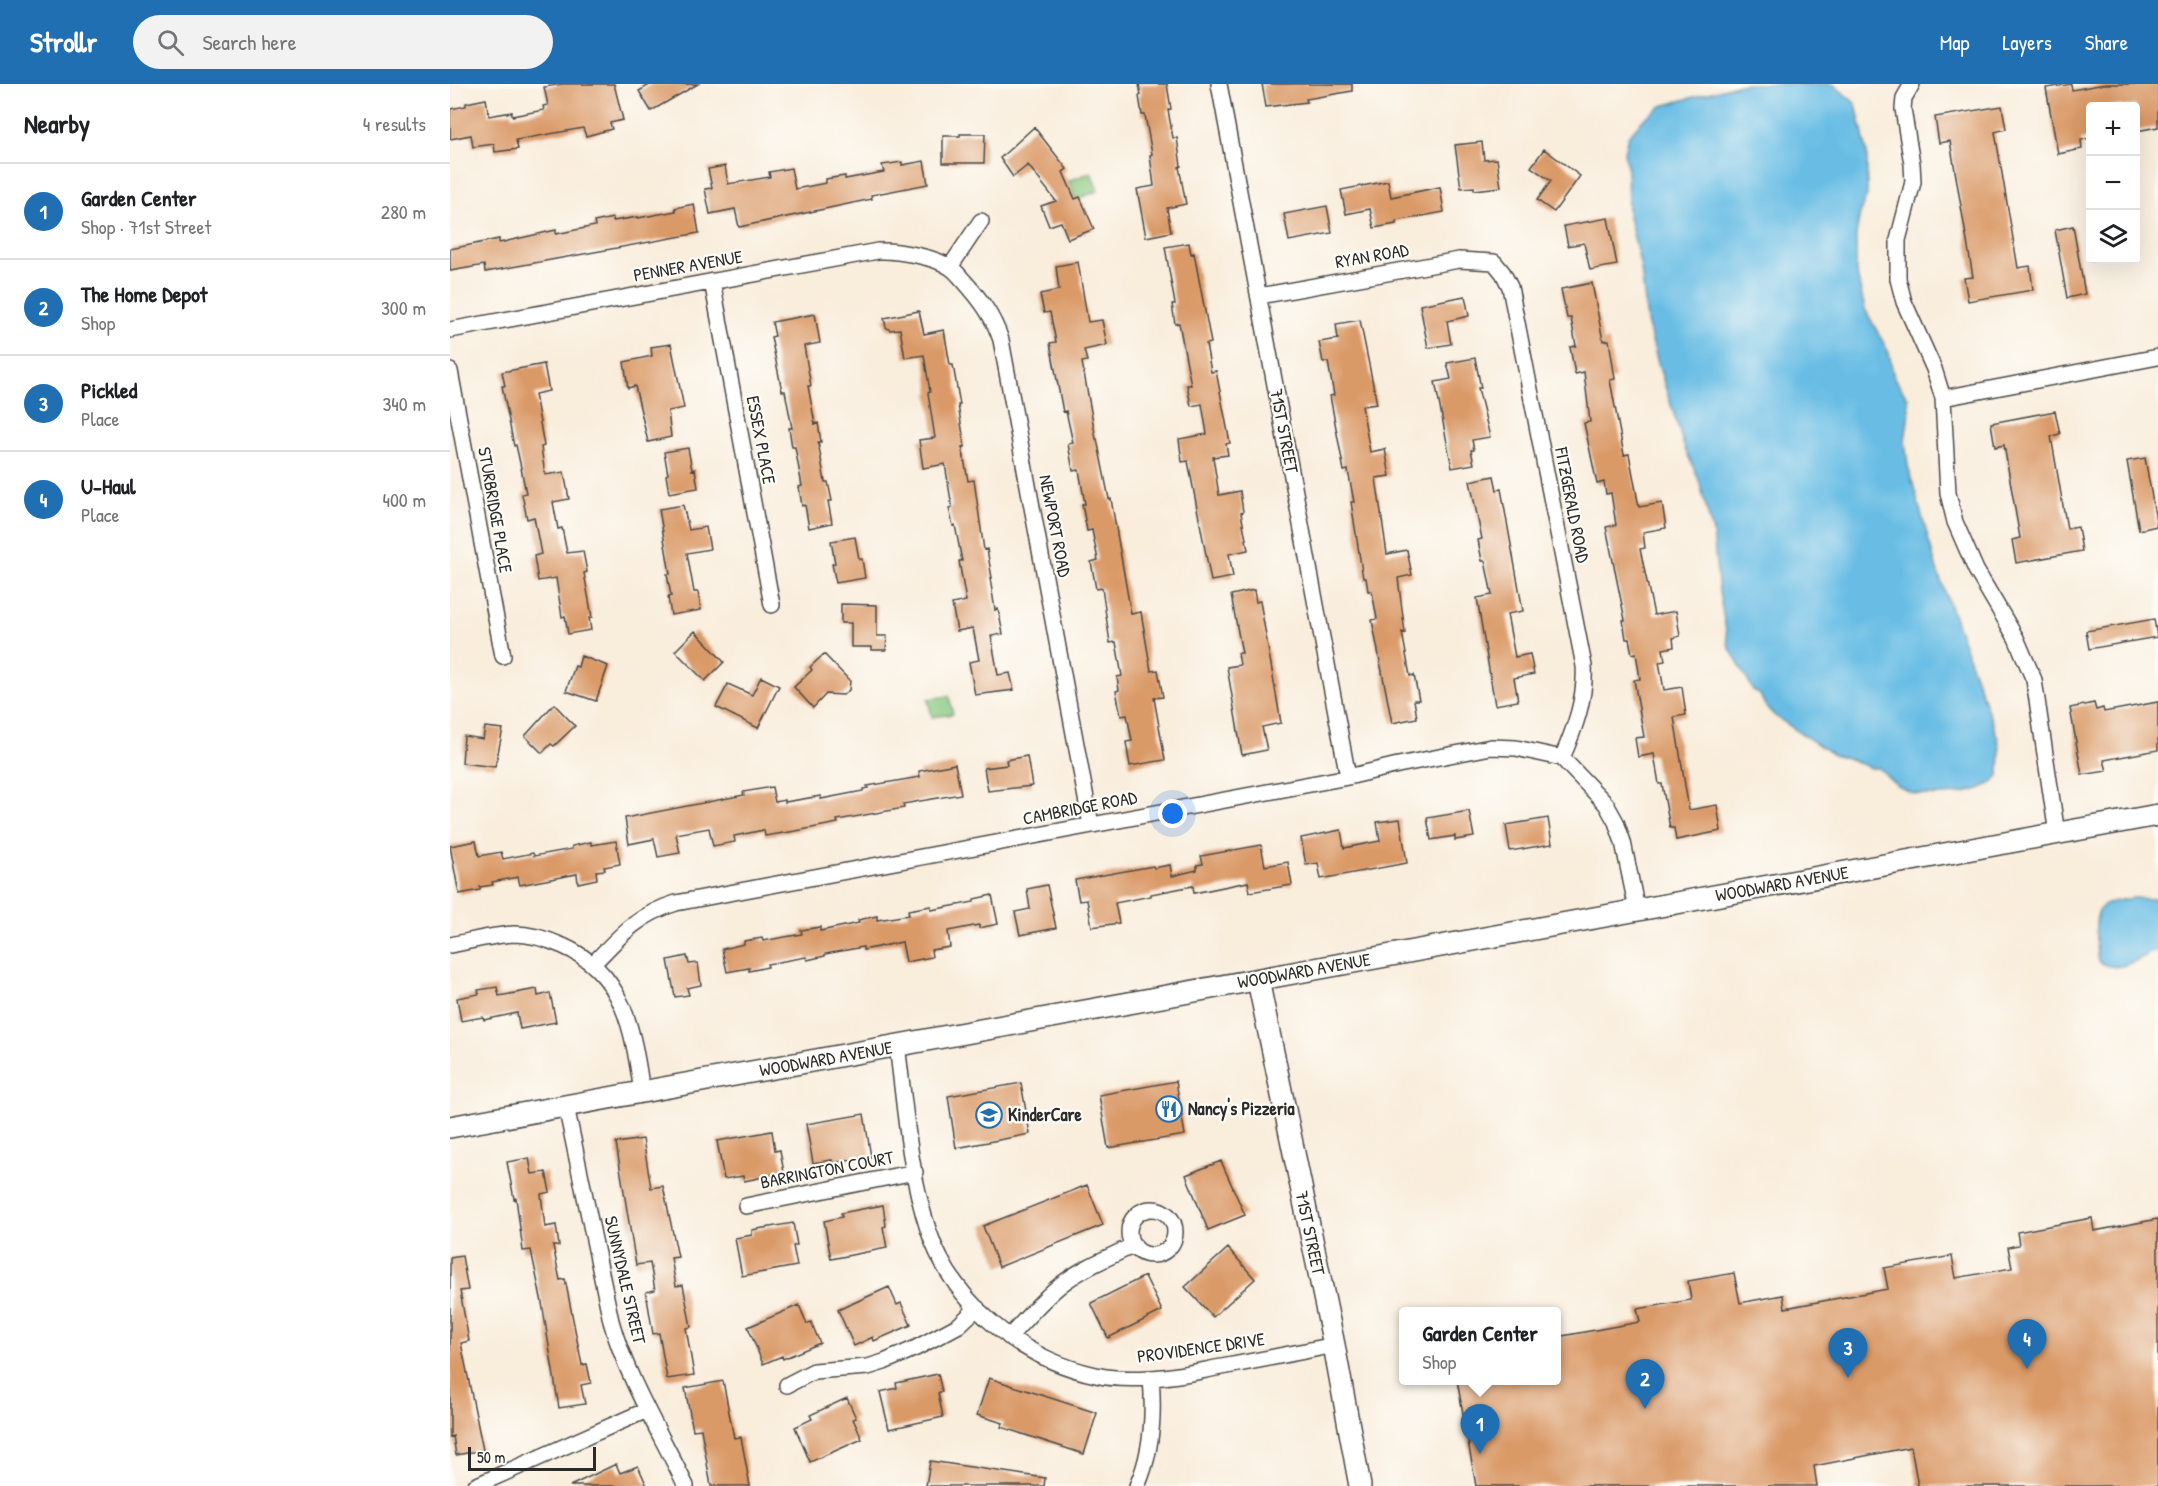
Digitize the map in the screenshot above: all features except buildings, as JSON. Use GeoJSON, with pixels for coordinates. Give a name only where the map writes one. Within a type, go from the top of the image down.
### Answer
{"type":"FeatureCollection","features":[{"type":"Feature","properties":{"kind":"main road","name":"WOODWARD AVENUE"},"geometry":{"type":"LineString","coordinates":[[450,1127],[2158,815]]}},
{"type":"Feature","properties":{"kind":"main road","name":"71ST STREET"},"geometry":{"type":"LineString","coordinates":[[1258,980],[1334,1345],[1360,1486]]}},
{"type":"Feature","properties":{"kind":"street","name":"71ST STREET"},"geometry":{"type":"LineString","coordinates":[[1219,84],[1348,777]]}},
{"type":"Feature","properties":{"kind":"street"},"geometry":{"type":"LineString","coordinates":[[1911,84],[1904,98],[1903,109],[1913,182],[1898,240],[1898,279],[1904,302],[1934,369],[1943,398],[1948,494],[1953,515],[1976,570],[2016,638],[2034,680],[2057,834]]}},
{"type":"Feature","properties":{"kind":"street"},"geometry":{"type":"LineString","coordinates":[[950,267],[981,221]]}},
{"type":"Feature","properties":{"kind":"street","name":"PENNER AVENUE"},"geometry":{"type":"LineString","coordinates":[[450,330],[878,251],[901,252],[933,261]]}},
{"type":"Feature","properties":{"kind":"street","name":"RYAN ROAD"},"geometry":{"type":"LineString","coordinates":[[1258,296],[1459,260],[1494,262]]}},
{"type":"Feature","properties":{"kind":"street","name":"NEWPORT ROAD"},"geometry":{"type":"LineString","coordinates":[[933,261],[950,267],[980,298],[989,311],[1001,340],[1091,825]]}},
{"type":"Feature","properties":{"kind":"street","name":"FITZGERALD ROAD"},"geometry":{"type":"LineString","coordinates":[[1494,262],[1510,287],[1584,666],[1584,692],[1572,734],[1562,758]]}},
{"type":"Feature","properties":{"kind":"street","name":"ESSEX PLACE"},"geometry":{"type":"LineString","coordinates":[[712,281],[772,605]]}},
{"type":"Feature","properties":{"kind":"street"},"geometry":{"type":"LineString","coordinates":[[1943,398],[2158,357]]}},
{"type":"Feature","properties":{"kind":"street","name":"STURBRIDGE PLACE"},"geometry":{"type":"LineString","coordinates":[[450,371],[503,656]]}},
{"type":"Feature","properties":{"kind":"street","name":"CAMBRIDGE ROAD"},"geometry":{"type":"LineString","coordinates":[[592,964],[636,921],[676,903],[1348,777],[1491,747],[1516,748],[1562,758]]}},
{"type":"Feature","properties":{"kind":"street"},"geometry":{"type":"LineString","coordinates":[[1562,758],[1606,804],[1616,822],[1623,842],[1637,910]]}},
{"type":"Feature","properties":{"kind":"street"},"geometry":{"type":"LineString","coordinates":[[450,945],[502,936],[531,935],[572,950],[592,964],[613,987],[628,1019],[642,1092]]}},
{"type":"Feature","properties":{"kind":"street","name":"PROVIDENCE DRIVE"},"geometry":{"type":"LineString","coordinates":[[897,1046],[915,1172],[922,1207],[936,1250],[950,1275],[976,1308],[1009,1337],[1058,1364],[1098,1376],[1151,1378],[1200,1371],[1334,1345]]}},
{"type":"Feature","properties":{"kind":"street","name":"SUNNYDALE STREET"},"geometry":{"type":"LineString","coordinates":[[566,1106],[610,1321],[617,1343],[647,1410],[686,1486]]}},
{"type":"Feature","properties":{"kind":"street","name":"BARRINGTON COURT"},"geometry":{"type":"LineString","coordinates":[[746,1206],[915,1172]]}},
{"type":"Feature","properties":{"kind":"street"},"geometry":{"type":"LineString","coordinates":[[1009,1337],[1062,1284],[1079,1272],[1134,1245]]}},
{"type":"Feature","properties":{"kind":"street"},"geometry":{"type":"LineString","coordinates":[[788,1385],[814,1371],[868,1367],[884,1362],[959,1325],[976,1308]]}},
{"type":"Feature","properties":{"kind":"street"},"geometry":{"type":"LineString","coordinates":[[1137,1486],[1147,1452],[1153,1407],[1151,1378]]}},
{"type":"Feature","properties":{"kind":"street"},"geometry":{"type":"LineString","coordinates":[[475,1486],[647,1410]]}},
{"type":"Feature","properties":{"kind":"green space"},"geometry":{"type":"Polygon","coordinates":[[[1091,172],[1098,191],[1076,199],[1069,181],[1091,172]]]}},
{"type":"Feature","properties":{"kind":"green space"},"geometry":{"type":"Polygon","coordinates":[[[949,696],[953,714],[932,717],[928,699],[949,696]]]}},
{"type":"Feature","properties":{"kind":"water"},"geometry":{"type":"Polygon","coordinates":[[[1740,84],[1834,85],[1856,104],[1867,153],[1867,195],[1860,213],[1856,235],[1856,271],[1865,309],[1889,353],[1894,378],[1908,398],[1909,412],[1905,441],[1908,466],[1937,570],[1998,739],[1999,776],[1980,788],[1951,795],[1921,795],[1903,789],[1879,768],[1871,768],[1847,758],[1835,756],[1775,716],[1766,707],[1760,695],[1753,690],[1729,647],[1719,592],[1713,533],[1698,477],[1685,449],[1647,321],[1641,268],[1628,213],[1627,166],[1624,152],[1628,136],[1645,118],[1662,106],[1740,84]]]}},
{"type":"Feature","properties":{"kind":"water"},"geometry":{"type":"Polygon","coordinates":[[[2132,898],[2158,899],[2158,949],[2128,964],[2113,967],[2106,965],[2098,961],[2097,956],[2096,919],[2098,913],[2106,904],[2132,898]]]}},
{"type":"Feature","properties":{"kind":"place","name":"Nancy's Pizzeria"},"geometry":{"type":"Point","coordinates":[1169,1109]}},
{"type":"Feature","properties":{"kind":"place","name":"KinderCare"},"geometry":{"type":"Point","coordinates":[989,1115]}},
{"type":"Feature","properties":{"kind":"place","name":"U-Haul"},"geometry":{"type":"Point","coordinates":[2027,1369]}},
{"type":"Feature","properties":{"kind":"place","name":"Pickled"},"geometry":{"type":"Point","coordinates":[1848,1378]}},
{"type":"Feature","properties":{"kind":"place","name":"The Home Depot"},"geometry":{"type":"Point","coordinates":[1645,1409]}},
{"type":"Feature","properties":{"kind":"place","name":"Garden Center"},"geometry":{"type":"Point","coordinates":[1480,1454]}}]}
